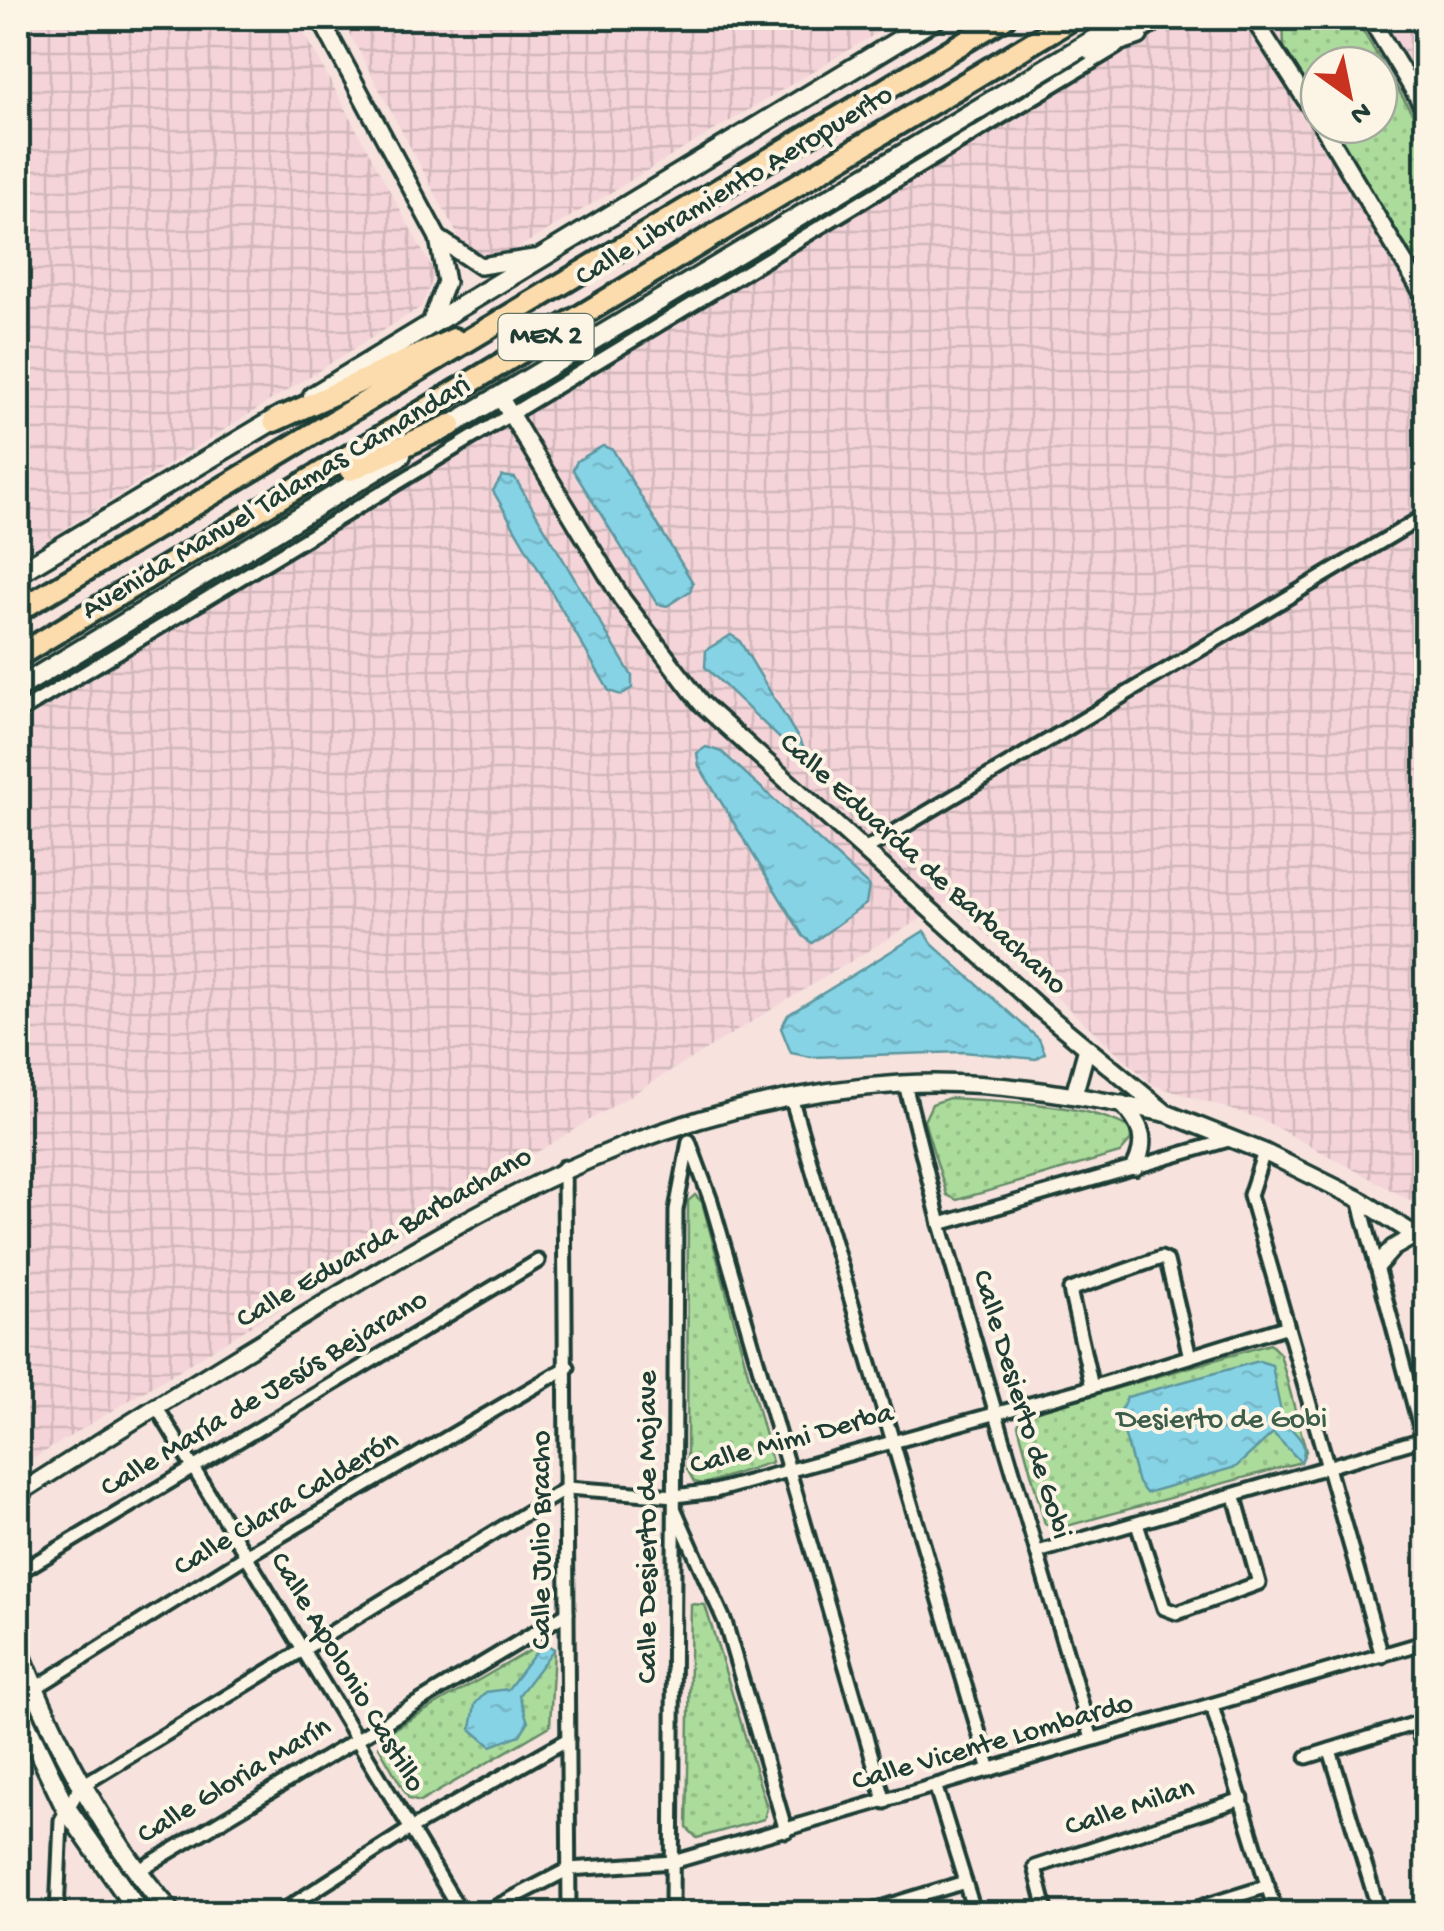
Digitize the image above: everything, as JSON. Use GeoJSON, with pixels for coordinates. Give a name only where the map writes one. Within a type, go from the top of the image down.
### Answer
{"type":"FeatureCollection","features":[{"type":"Feature","properties":{"kind":"highway","name":"Calle Libramiento Aeropuerto"},"geometry":{"type":"LineString","coordinates":[[18,612],[556,292],[1004,18]]}},
{"type":"Feature","properties":{"kind":"highway","name":"Calle Libramiento Aeropuerto"},"geometry":{"type":"LineString","coordinates":[[18,656],[1073,18]]}},
{"type":"Feature","properties":{"kind":"highway"},"geometry":{"type":"LineString","coordinates":[[274,421],[556,292]]}},
{"type":"Feature","properties":{"kind":"highway"},"geometry":{"type":"LineString","coordinates":[[231,528],[452,425]]}},
{"type":"Feature","properties":{"kind":"main road"},"geometry":{"type":"LineString","coordinates":[[18,573],[936,18]]}},
{"type":"Feature","properties":{"kind":"main road","name":"Avenida Manuel Talamas Camandari"},"geometry":{"type":"LineString","coordinates":[[18,688],[1044,68],[1134,26]]}},
{"type":"Feature","properties":{"kind":"main road"},"geometry":{"type":"LineString","coordinates":[[18,1649],[81,1786],[136,1872],[172,1914]]}},
{"type":"Feature","properties":{"kind":"main road"},"geometry":{"type":"LineString","coordinates":[[18,1708],[66,1808],[140,1914]]}},
{"type":"Feature","properties":{"kind":"street"},"geometry":{"type":"LineString","coordinates":[[320,18],[438,238],[446,282],[430,321]]}},
{"type":"Feature","properties":{"kind":"street"},"geometry":{"type":"LineString","coordinates":[[18,713],[511,417],[1134,26],[1166,18]]}},
{"type":"Feature","properties":{"kind":"street"},"geometry":{"type":"LineString","coordinates":[[1253,18],[1299,90]]}},
{"type":"Feature","properties":{"kind":"street"},"geometry":{"type":"LineString","coordinates":[[1264,36],[1271,18]]}},
{"type":"Feature","properties":{"kind":"street"},"geometry":{"type":"LineString","coordinates":[[1370,18],[1426,111]]}},
{"type":"Feature","properties":{"kind":"street"},"geometry":{"type":"LineString","coordinates":[[1334,145],[1426,299]]}},
{"type":"Feature","properties":{"kind":"street"},"geometry":{"type":"LineString","coordinates":[[438,238],[480,266],[538,256]]}},
{"type":"Feature","properties":{"kind":"street","name":"Calle Eduarda de Barbachano"},"geometry":{"type":"LineString","coordinates":[[500,397],[659,653],[701,704],[1087,1048],[1166,1113],[1264,1152],[1359,1199],[1421,1239]]}},
{"type":"Feature","properties":{"kind":"street"},"geometry":{"type":"LineString","coordinates":[[866,849],[1426,515]]}},
{"type":"Feature","properties":{"kind":"street"},"geometry":{"type":"LineString","coordinates":[[1074,1095],[1087,1048]]}},
{"type":"Feature","properties":{"kind":"street","name":"Calle Eduarda Barbachano"},"geometry":{"type":"LineString","coordinates":[[18,1494],[473,1213],[564,1167],[682,1124],[791,1097],[904,1084],[967,1084],[1074,1095],[1166,1113]]}},
{"type":"Feature","properties":{"kind":"street","name":"Calle Desierto de Gobi"},"geometry":{"type":"LineString","coordinates":[[904,1084],[940,1224],[1092,1740]]}},
{"type":"Feature","properties":{"kind":"street"},"geometry":{"type":"LineString","coordinates":[[791,1097],[990,1770]]}},
{"type":"Feature","properties":{"kind":"street"},"geometry":{"type":"LineString","coordinates":[[1122,1104],[1143,1137],[1134,1166]]}},
{"type":"Feature","properties":{"kind":"street"},"geometry":{"type":"LineString","coordinates":[[682,1124],[711,1201],[885,1802]]}},
{"type":"Feature","properties":{"kind":"street"},"geometry":{"type":"LineString","coordinates":[[940,1224],[1232,1138]]}},
{"type":"Feature","properties":{"kind":"street","name":"Calle Desierto de Mojave"},"geometry":{"type":"LineString","coordinates":[[672,1914],[676,1210],[689,1141]]}},
{"type":"Feature","properties":{"kind":"street"},"geometry":{"type":"LineString","coordinates":[[1264,1152],[1250,1195],[1382,1656]]}},
{"type":"Feature","properties":{"kind":"street","name":"Calle Julio Bracho"},"geometry":{"type":"LineString","coordinates":[[564,1167],[569,1914]]}},
{"type":"Feature","properties":{"kind":"street"},"geometry":{"type":"LineString","coordinates":[[1038,1552],[1425,1442],[1359,1199]]}},
{"type":"Feature","properties":{"kind":"street"},"geometry":{"type":"LineString","coordinates":[[1378,1265],[1393,1248],[1421,1239]]}},
{"type":"Feature","properties":{"kind":"street"},"geometry":{"type":"LineString","coordinates":[[1092,1387],[1070,1290],[1161,1258],[1167,1261],[1190,1357]]}},
{"type":"Feature","properties":{"kind":"street","name":"Calle María de Jesús Bejarano"},"geometry":{"type":"LineString","coordinates":[[18,1573],[538,1261]]}},
{"type":"Feature","properties":{"kind":"street","name":"Calle Mimi Derba"},"geometry":{"type":"LineString","coordinates":[[567,1488],[674,1503],[996,1410],[1092,1387],[1285,1327]]}},
{"type":"Feature","properties":{"kind":"street","name":"Calle Clara Calderón"},"geometry":{"type":"LineString","coordinates":[[34,1689],[246,1556],[568,1367]]}},
{"type":"Feature","properties":{"kind":"street","name":"Calle Apolonio Castillo"},"geometry":{"type":"LineString","coordinates":[[156,1406],[462,1914]]}},
{"type":"Feature","properties":{"kind":"street"},"geometry":{"type":"LineString","coordinates":[[57,1914],[58,1837],[66,1808],[81,1786],[567,1488]]}},
{"type":"Feature","properties":{"kind":"street"},"geometry":{"type":"LineString","coordinates":[[1137,1524],[1164,1608],[1176,1613],[1259,1583],[1234,1497]]}},
{"type":"Feature","properties":{"kind":"street"},"geometry":{"type":"LineString","coordinates":[[674,1503],[725,1622],[786,1831]]}},
{"type":"Feature","properties":{"kind":"street","name":"Calle Gloria Marín"},"geometry":{"type":"LineString","coordinates":[[136,1872],[568,1613]]}},
{"type":"Feature","properties":{"kind":"street","name":"Calle Vicente Lombardo"},"geometry":{"type":"LineString","coordinates":[[569,1869],[673,1862],[1426,1642]]}},
{"type":"Feature","properties":{"kind":"street"},"geometry":{"type":"LineString","coordinates":[[1212,1706],[1276,1914]]}},
{"type":"Feature","properties":{"kind":"street"},"geometry":{"type":"LineString","coordinates":[[1307,1757],[1421,1721],[1426,1756]]}},
{"type":"Feature","properties":{"kind":"street"},"geometry":{"type":"LineString","coordinates":[[278,1914],[410,1829],[568,1739]]}},
{"type":"Feature","properties":{"kind":"street"},"geometry":{"type":"LineString","coordinates":[[1330,1750],[1380,1914]]}},
{"type":"Feature","properties":{"kind":"street"},"geometry":{"type":"LineString","coordinates":[[936,1788],[975,1914]]}},
{"type":"Feature","properties":{"kind":"street","name":"Calle Milan"},"geometry":{"type":"LineString","coordinates":[[1047,1914],[1035,1866],[1242,1799]]}},
{"type":"Feature","properties":{"kind":"street"},"geometry":{"type":"LineString","coordinates":[[482,1914],[569,1869]]}},
{"type":"Feature","properties":{"kind":"street"},"geometry":{"type":"LineString","coordinates":[[860,1914],[965,1882]]}},
{"type":"Feature","properties":{"kind":"street"},"geometry":{"type":"LineString","coordinates":[[1178,1914],[1268,1886]]}},
{"type":"Feature","properties":{"kind":"shaded area"},"geometry":{"type":"Polygon","coordinates":[[[26,18],[296,18],[435,274],[421,307],[18,558],[18,52],[26,18]]]}},
{"type":"Feature","properties":{"kind":"shaded area"},"geometry":{"type":"Polygon","coordinates":[[[341,18],[902,18],[503,257],[486,258],[465,249],[341,18]]]}},
{"type":"Feature","properties":{"kind":"shaded area"},"geometry":{"type":"Polygon","coordinates":[[[1151,18],[1426,18],[1426,1209],[1261,1119],[1153,1085],[950,901],[18,1468],[18,697],[1151,18]]]}},
{"type":"Feature","properties":{"kind":"green space"},"geometry":{"type":"Polygon","coordinates":[[[1283,18],[1355,18],[1371,45],[1299,45],[1299,71],[1284,47],[1283,18]]]}},
{"type":"Feature","properties":{"kind":"green space"},"geometry":{"type":"Polygon","coordinates":[[[1399,91],[1426,136],[1426,280],[1344,145],[1399,145],[1399,91]]]}},
{"type":"Feature","properties":{"kind":"green space"},"geometry":{"type":"Polygon","coordinates":[[[949,1098],[1090,1113],[1130,1128],[1131,1140],[1120,1153],[957,1200],[947,1195],[924,1121],[932,1104],[949,1098]]]}},
{"type":"Feature","properties":{"kind":"green space"},"geometry":{"type":"Polygon","coordinates":[[[695,1195],[702,1202],[772,1462],[704,1484],[694,1482],[687,1469],[688,1201],[695,1195]]]}},
{"type":"Feature","properties":{"kind":"green space","name":"Desierto de Gobi"},"geometry":{"type":"Polygon","coordinates":[[[1270,1344],[1280,1354],[1306,1451],[1301,1462],[1056,1529],[1045,1524],[1018,1425],[1024,1415],[1270,1344]]]}},
{"type":"Feature","properties":{"kind":"green space"},"geometry":{"type":"Polygon","coordinates":[[[691,1604],[705,1605],[767,1808],[764,1819],[697,1838],[687,1828],[691,1604]]]}},
{"type":"Feature","properties":{"kind":"green space"},"geometry":{"type":"Polygon","coordinates":[[[543,1643],[554,1649],[550,1726],[420,1802],[409,1799],[379,1747],[385,1734],[543,1643]]]}},
{"type":"Feature","properties":{"kind":"water"},"geometry":{"type":"Polygon","coordinates":[[[603,446],[613,450],[693,583],[690,591],[667,606],[657,604],[573,470],[577,461],[603,446]]]}},
{"type":"Feature","properties":{"kind":"water"},"geometry":{"type":"Polygon","coordinates":[[[502,476],[515,478],[632,676],[632,688],[621,695],[609,691],[493,491],[502,476]]]}},
{"type":"Feature","properties":{"kind":"water"},"geometry":{"type":"Polygon","coordinates":[[[731,635],[739,640],[804,748],[794,752],[705,667],[706,650],[731,635]]]}},
{"type":"Feature","properties":{"kind":"water"},"geometry":{"type":"Polygon","coordinates":[[[706,747],[722,752],[869,886],[866,904],[812,943],[803,936],[699,766],[697,753],[706,747]]]}},
{"type":"Feature","properties":{"kind":"water"},"geometry":{"type":"Polygon","coordinates":[[[924,931],[934,946],[1039,1039],[1045,1053],[1036,1059],[963,1052],[811,1057],[791,1053],[781,1028],[788,1015],[924,931]]]}},
{"type":"Feature","properties":{"kind":"water"},"geometry":{"type":"Polygon","coordinates":[[[1259,1361],[1272,1365],[1282,1414],[1304,1447],[1301,1462],[1273,1433],[1236,1467],[1146,1493],[1138,1483],[1119,1414],[1127,1397],[1259,1361]]]}},
{"type":"Feature","properties":{"kind":"water"},"geometry":{"type":"Polygon","coordinates":[[[543,1643],[554,1649],[519,1695],[528,1722],[520,1735],[491,1746],[471,1729],[475,1704],[486,1692],[508,1689],[543,1643]]]}}]}
